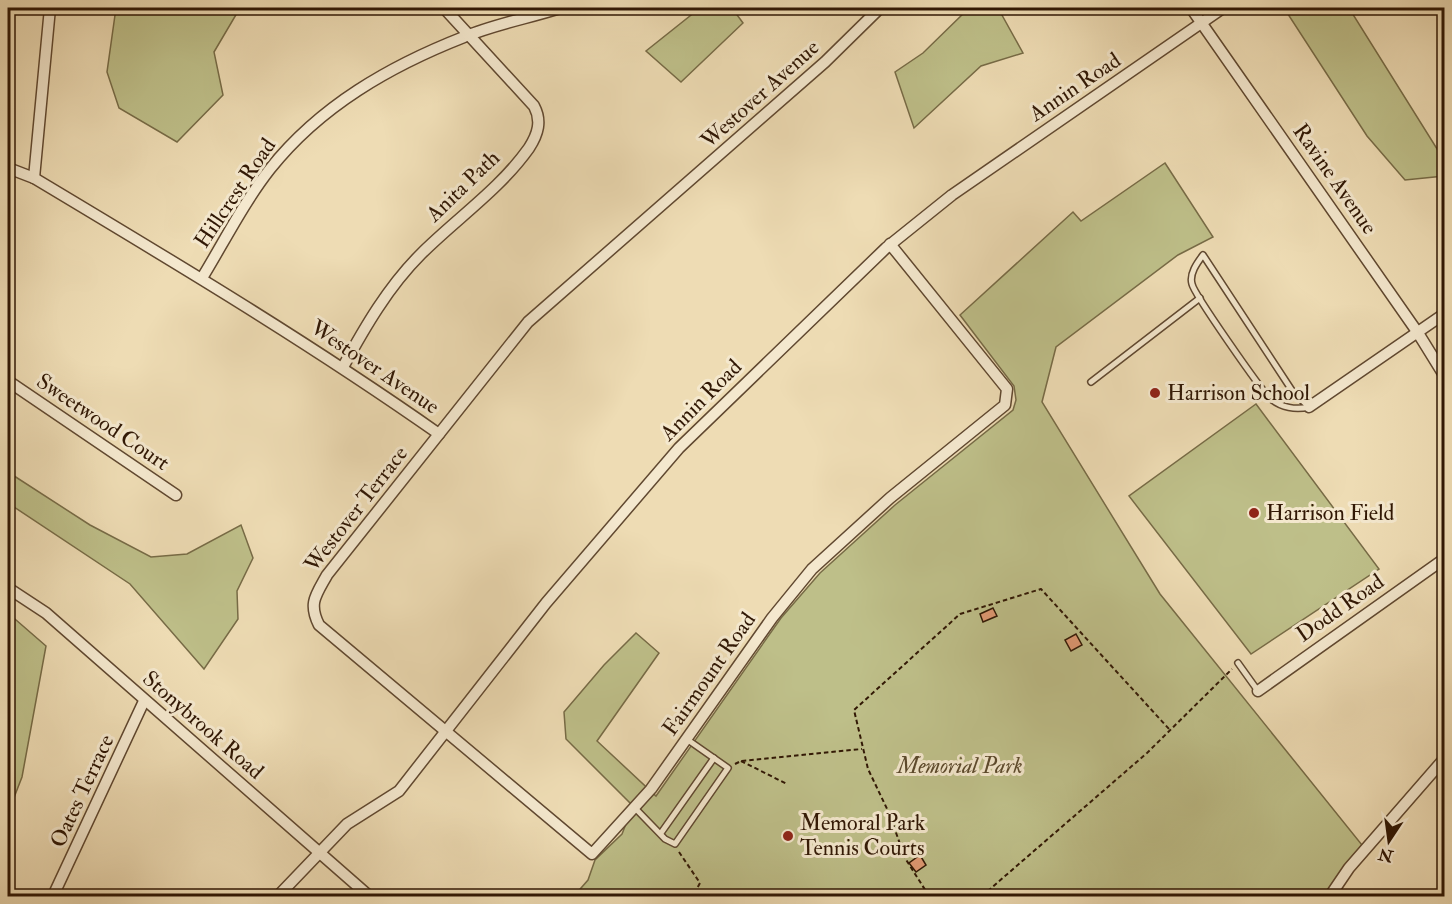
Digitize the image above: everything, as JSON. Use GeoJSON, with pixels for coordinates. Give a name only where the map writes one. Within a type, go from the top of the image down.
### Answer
{"type":"FeatureCollection","features":[{"type":"Feature","properties":{"kind":"street"},"geometry":{"type":"LineString","coordinates":[[34,178],[50,8]]}},
{"type":"Feature","properties":{"kind":"street","name":"Anita Path"},"geometry":{"type":"LineString","coordinates":[[343,367],[376,310],[419,256],[499,181],[528,149],[536,136],[540,117],[534,106],[444,8]]}},
{"type":"Feature","properties":{"kind":"street","name":"Hillcrest Road"},"geometry":{"type":"LineString","coordinates":[[202,278],[268,171],[297,138],[337,103],[390,70],[469,35],[560,8]]}},
{"type":"Feature","properties":{"kind":"street","name":"Westover Avenue"},"geometry":{"type":"LineString","coordinates":[[8,168],[34,178],[202,278],[343,367],[439,434],[528,322],[825,62],[880,8]]}},
{"type":"Feature","properties":{"kind":"street","name":"Ravine Avenue"},"geometry":{"type":"LineString","coordinates":[[1191,8],[1418,333],[1444,375]]}},
{"type":"Feature","properties":{"kind":"street","name":"Annin Road"},"geometry":{"type":"LineString","coordinates":[[278,897],[347,824],[399,791],[546,603],[679,448],[890,244],[952,195],[1224,8]]}},
{"type":"Feature","properties":{"kind":"street"},"geometry":{"type":"LineString","coordinates":[[1441,8],[1444,13]]}},
{"type":"Feature","properties":{"kind":"street","name":"Fairmount Road"},"geometry":{"type":"LineString","coordinates":[[445,733],[592,854],[634,807],[688,740],[772,618],[812,570],[890,498],[1005,405],[1007,389],[890,244]]}},
{"type":"Feature","properties":{"kind":"street"},"geometry":{"type":"LineString","coordinates":[[1309,407],[1444,314]]}},
{"type":"Feature","properties":{"kind":"street","name":"Sweetwood Court"},"geometry":{"type":"LineString","coordinates":[[8,381],[176,495]]}},
{"type":"Feature","properties":{"kind":"street","name":"Westover Terrace"},"geometry":{"type":"LineString","coordinates":[[439,434],[327,575],[312,599],[313,613],[319,625],[445,733]]}},
{"type":"Feature","properties":{"kind":"street","name":"Dodd Road"},"geometry":{"type":"LineString","coordinates":[[1258,691],[1444,559]]}},
{"type":"Feature","properties":{"kind":"street","name":"Stonybrook Road"},"geometry":{"type":"LineString","coordinates":[[8,588],[46,613],[369,897]]}},
{"type":"Feature","properties":{"kind":"street","name":"Oates Terrace"},"geometry":{"type":"LineString","coordinates":[[53,897],[144,701]]}},
{"type":"Feature","properties":{"kind":"street"},"geometry":{"type":"LineString","coordinates":[[1330,897],[1349,868],[1444,759]]}},
{"type":"Feature","properties":{"kind":"lane"},"geometry":{"type":"LineString","coordinates":[[1203,255],[1293,392],[1309,407],[1295,410],[1271,399],[1200,298],[1191,284],[1192,273],[1203,255]]}},
{"type":"Feature","properties":{"kind":"lane"},"geometry":{"type":"LineString","coordinates":[[1091,382],[1200,298]]}},
{"type":"Feature","properties":{"kind":"lane"},"geometry":{"type":"LineString","coordinates":[[1238,663],[1258,691]]}},
{"type":"Feature","properties":{"kind":"lane"},"geometry":{"type":"LineString","coordinates":[[634,807],[675,844],[728,768],[688,740]]}},
{"type":"Feature","properties":{"kind":"lane"},"geometry":{"type":"LineString","coordinates":[[661,833],[714,758]]}},
{"type":"Feature","properties":{"kind":"path"},"geometry":{"type":"LineString","coordinates":[[929,897],[905,858],[862,749],[854,710],[960,614],[1041,589],[1169,729]]}},
{"type":"Feature","properties":{"kind":"path"},"geometry":{"type":"LineString","coordinates":[[982,897],[1138,761],[1238,663]]}},
{"type":"Feature","properties":{"kind":"path"},"geometry":{"type":"LineString","coordinates":[[728,768],[741,760],[862,749]]}},
{"type":"Feature","properties":{"kind":"path"},"geometry":{"type":"LineString","coordinates":[[741,760],[787,784]]}},
{"type":"Feature","properties":{"kind":"path"},"geometry":{"type":"LineString","coordinates":[[675,844],[700,883],[693,897]]}},
{"type":"Feature","properties":{"kind":"green space"},"geometry":{"type":"Polygon","coordinates":[[[116,8],[240,8],[214,52],[223,95],[177,142],[119,108],[107,72],[116,8]]]}},
{"type":"Feature","properties":{"kind":"green space"},"geometry":{"type":"Polygon","coordinates":[[[700,8],[732,8],[743,23],[681,82],[646,51],[700,8]]]}},
{"type":"Feature","properties":{"kind":"green space"},"geometry":{"type":"Polygon","coordinates":[[[982,8],[998,8],[1023,53],[981,66],[914,128],[895,72],[923,53],[965,12],[982,8]]]}},
{"type":"Feature","properties":{"kind":"green space"},"geometry":{"type":"Polygon","coordinates":[[[1284,8],[1349,8],[1444,160],[1444,176],[1405,180],[1367,136],[1284,8]]]}},
{"type":"Feature","properties":{"kind":"green space","name":"Memorial Park"},"geometry":{"type":"Polygon","coordinates":[[[1165,163],[1213,237],[1178,255],[1056,347],[1042,402],[1160,594],[1362,845],[1334,896],[574,896],[588,880],[595,860],[622,834],[633,806],[566,739],[564,712],[604,665],[636,633],[659,653],[597,741],[656,796],[781,618],[820,573],[895,505],[1013,410],[1016,400],[1014,386],[960,315],[1073,212],[1081,221],[1165,163]]]}},
{"type":"Feature","properties":{"kind":"green space","name":"Harrison Field"},"geometry":{"type":"Polygon","coordinates":[[[1256,404],[1379,569],[1251,654],[1129,496],[1256,404]]]}},
{"type":"Feature","properties":{"kind":"green space"},"geometry":{"type":"Polygon","coordinates":[[[8,472],[90,525],[151,557],[187,554],[241,525],[253,558],[237,591],[238,619],[204,669],[130,584],[8,503],[8,472]]]}},
{"type":"Feature","properties":{"kind":"green space"},"geometry":{"type":"Polygon","coordinates":[[[8,613],[46,646],[22,777],[8,813],[8,613]]]}},
{"type":"Feature","properties":{"kind":"building"},"geometry":{"type":"Polygon","coordinates":[[[993,608],[997,616],[983,622],[980,614],[993,608]]]}},
{"type":"Feature","properties":{"kind":"building"},"geometry":{"type":"Polygon","coordinates":[[[1076,634],[1082,645],[1071,651],[1065,640],[1076,634]]]}},
{"type":"Feature","properties":{"kind":"building"},"geometry":{"type":"Polygon","coordinates":[[[920,855],[926,865],[916,872],[909,863],[920,855]]]}},
{"type":"Feature","properties":{"kind":"place","name":"Harrison School"},"geometry":{"type":"Point","coordinates":[1155,393]}},
{"type":"Feature","properties":{"kind":"place","name":"Harrison Field"},"geometry":{"type":"Point","coordinates":[1254,513]}},
{"type":"Feature","properties":{"kind":"place","name":"Memoral Park Tennis Courts"},"geometry":{"type":"Point","coordinates":[788,836]}}]}
